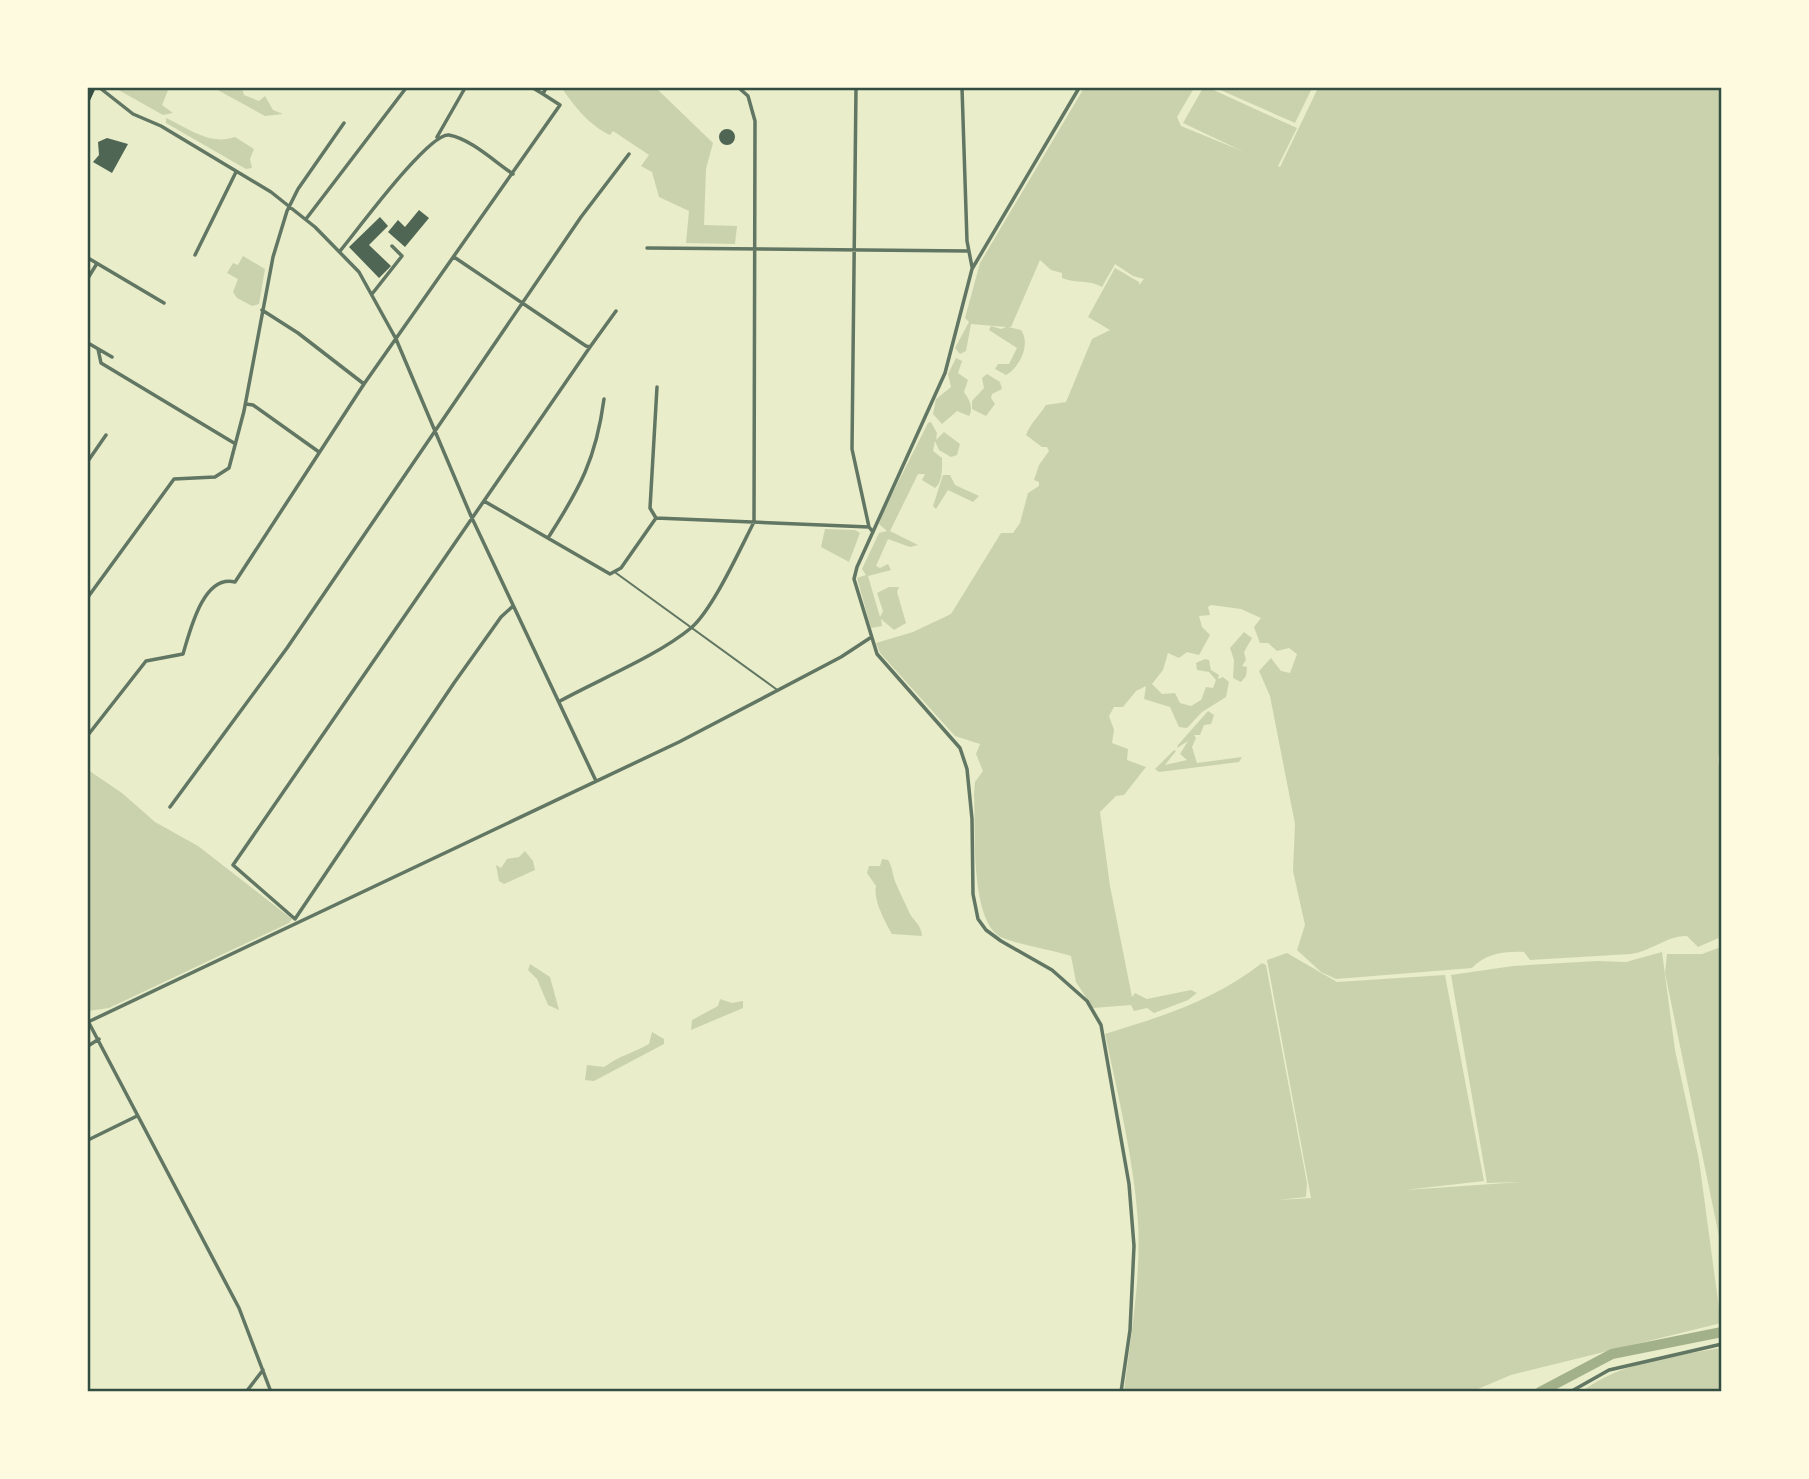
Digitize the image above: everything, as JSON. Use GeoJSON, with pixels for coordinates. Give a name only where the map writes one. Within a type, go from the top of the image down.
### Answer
{"type":"FeatureCollection","features":[{"type":"Feature","properties":{"kind":"highway"},"geometry":{"type":"LineString","coordinates":[[88,99],[93,88]]}},
{"type":"Feature","properties":{"kind":"street"},"geometry":{"type":"LineString","coordinates":[[100,88],[133,114],[161,126],[290,207],[340,251],[359,272],[396,339],[471,516],[596,781]]}},
{"type":"Feature","properties":{"kind":"street"},"geometry":{"type":"LineString","coordinates":[[306,220],[406,88]]}},
{"type":"Feature","properties":{"kind":"street"},"geometry":{"type":"LineString","coordinates":[[340,251],[406,169],[437,137],[465,88]]}},
{"type":"Feature","properties":{"kind":"street"},"geometry":{"type":"LineString","coordinates":[[88,736],[146,661],[183,654],[191,629],[211,588],[216,583],[235,582],[364,384],[560,105],[533,88]]}},
{"type":"Feature","properties":{"kind":"street"},"geometry":{"type":"LineString","coordinates":[[543,93],[546,88]]}},
{"type":"Feature","properties":{"kind":"street"},"geometry":{"type":"LineString","coordinates":[[560,701],[653,653],[691,628],[733,563],[754,522],[757,250],[755,121],[748,96],[739,88]]}},
{"type":"Feature","properties":{"kind":"street"},"geometry":{"type":"LineString","coordinates":[[856,88],[852,449],[869,527],[873,532]]}},
{"type":"Feature","properties":{"kind":"street"},"geometry":{"type":"LineString","coordinates":[[962,88],[968,251],[972,269]]}},
{"type":"Feature","properties":{"kind":"street"},"geometry":{"type":"LineString","coordinates":[[1079,88],[972,269],[945,373],[854,579],[877,654],[960,748],[967,769],[972,819],[973,894],[978,919],[986,930],[1000,941],[1052,970],[1087,1001],[1101,1026],[1129,1184],[1134,1255],[1130,1330],[1121,1391]]}},
{"type":"Feature","properties":{"kind":"street"},"geometry":{"type":"LineString","coordinates":[[88,597],[174,479],[221,475],[232,461],[234,443],[246,404],[273,257],[298,189],[344,123]]}},
{"type":"Feature","properties":{"kind":"street"},"geometry":{"type":"LineString","coordinates":[[437,137],[447,134],[460,139],[513,174]]}},
{"type":"Feature","properties":{"kind":"street"},"geometry":{"type":"LineString","coordinates":[[170,807],[287,648],[581,217],[629,154]]}},
{"type":"Feature","properties":{"kind":"street"},"geometry":{"type":"LineString","coordinates":[[195,254],[236,172]]}},
{"type":"Feature","properties":{"kind":"street"},"geometry":{"type":"LineString","coordinates":[[372,294],[402,256],[392,247]]}},
{"type":"Feature","properties":{"kind":"street"},"geometry":{"type":"LineString","coordinates":[[647,248],[968,251]]}},
{"type":"Feature","properties":{"kind":"street"},"geometry":{"type":"LineString","coordinates":[[454,257],[521,304],[590,347]]}},
{"type":"Feature","properties":{"kind":"street"},"geometry":{"type":"LineString","coordinates":[[88,258],[164,303]]}},
{"type":"Feature","properties":{"kind":"street"},"geometry":{"type":"LineString","coordinates":[[88,278],[96,264]]}},
{"type":"Feature","properties":{"kind":"street"},"geometry":{"type":"LineString","coordinates":[[262,310],[298,332],[364,384]]}},
{"type":"Feature","properties":{"kind":"street"},"geometry":{"type":"LineString","coordinates":[[297,921],[233,865],[285,793],[471,516],[616,311]]}},
{"type":"Feature","properties":{"kind":"street"},"geometry":{"type":"LineString","coordinates":[[88,343],[112,357]]}},
{"type":"Feature","properties":{"kind":"street"},"geometry":{"type":"LineString","coordinates":[[98,349],[101,363],[234,443]]}},
{"type":"Feature","properties":{"kind":"street"},"geometry":{"type":"LineString","coordinates":[[657,387],[650,508],[656,518],[869,527]]}},
{"type":"Feature","properties":{"kind":"street"},"geometry":{"type":"LineString","coordinates":[[548,538],[583,482],[601,423],[604,399]]}},
{"type":"Feature","properties":{"kind":"street"},"geometry":{"type":"LineString","coordinates":[[246,404],[253,405],[319,452]]}},
{"type":"Feature","properties":{"kind":"street"},"geometry":{"type":"LineString","coordinates":[[88,461],[106,435]]}},
{"type":"Feature","properties":{"kind":"street"},"geometry":{"type":"LineString","coordinates":[[484,501],[604,572],[616,573],[656,518]]}},
{"type":"Feature","properties":{"kind":"street"},"geometry":{"type":"LineString","coordinates":[[297,921],[454,683],[501,617],[513,606]]}},
{"type":"Feature","properties":{"kind":"street"},"geometry":{"type":"LineString","coordinates":[[271,1391],[239,1308],[88,1022],[596,781],[776,690],[870,638]]}},
{"type":"Feature","properties":{"kind":"street"},"geometry":{"type":"LineString","coordinates":[[88,1046],[99,1039]]}},
{"type":"Feature","properties":{"kind":"street"},"geometry":{"type":"LineString","coordinates":[[88,1140],[137,1116]]}},
{"type":"Feature","properties":{"kind":"street"},"geometry":{"type":"LineString","coordinates":[[1570,1391],[1609,1370],[1721,1344]]}},
{"type":"Feature","properties":{"kind":"street"},"geometry":{"type":"LineString","coordinates":[[246,1391],[263,1370]]}},
{"type":"Feature","properties":{"kind":"lane"},"geometry":{"type":"LineString","coordinates":[[616,573],[776,690]]}},
{"type":"Feature","properties":{"kind":"green space"},"geometry":{"type":"Polygon","coordinates":[[[115,88],[169,88],[162,105],[173,113],[163,115],[115,88]]]}},
{"type":"Feature","properties":{"kind":"green space"},"geometry":{"type":"Polygon","coordinates":[[[214,88],[242,88],[244,95],[259,101],[265,96],[273,110],[283,114],[265,116],[214,88]]]}},
{"type":"Feature","properties":{"kind":"green space"},"geometry":{"type":"Polygon","coordinates":[[[562,88],[656,88],[713,143],[706,169],[704,225],[737,226],[735,244],[686,243],[689,211],[659,197],[652,172],[641,166],[649,155],[613,131],[610,135],[589,121],[562,88]]]}},
{"type":"Feature","properties":{"kind":"green space"},"geometry":{"type":"Polygon","coordinates":[[[1084,88],[1194,88],[1177,117],[1181,126],[1242,151],[1183,123],[1203,88],[1209,88],[1297,128],[1278,166],[1280,167],[1318,88],[1721,88],[1722,741],[1718,758],[1722,792],[1721,937],[1698,947],[1687,936],[1680,936],[1631,954],[1530,960],[1524,952],[1502,953],[1483,959],[1472,968],[1336,979],[1321,972],[1297,950],[1305,925],[1293,871],[1295,824],[1270,696],[1259,671],[1271,658],[1281,671],[1290,673],[1297,654],[1289,648],[1277,651],[1268,643],[1260,643],[1254,627],[1261,618],[1241,609],[1211,605],[1208,607],[1210,615],[1199,616],[1202,627],[1210,635],[1199,655],[1187,652],[1179,658],[1168,653],[1163,670],[1152,684],[1162,694],[1175,693],[1180,703],[1191,706],[1201,700],[1206,687],[1213,688],[1216,680],[1209,672],[1197,670],[1196,663],[1205,659],[1209,660],[1211,670],[1219,675],[1218,679],[1223,677],[1229,682],[1226,697],[1202,712],[1187,728],[1179,727],[1170,707],[1144,699],[1146,686],[1136,691],[1123,707],[1114,707],[1109,716],[1114,730],[1112,743],[1128,749],[1127,760],[1146,767],[1124,795],[1116,796],[1100,812],[1110,886],[1132,997],[1135,993],[1147,999],[1191,990],[1197,993],[1188,1000],[1154,1013],[1147,1008],[1134,1011],[1131,1005],[1093,1008],[1076,982],[1071,956],[1010,941],[992,929],[984,914],[976,874],[974,795],[975,782],[983,771],[976,754],[980,744],[955,736],[880,653],[876,643],[913,632],[951,614],[1001,533],[1013,533],[1020,523],[1028,493],[1039,486],[1039,482],[1034,480],[1039,465],[1049,451],[1047,447],[1042,447],[1026,435],[1028,431],[1046,405],[1066,402],[1092,339],[1110,330],[1088,317],[1115,268],[1139,282],[1139,285],[1144,279],[1133,276],[1115,264],[1102,287],[1062,278],[1062,273],[1051,270],[1040,260],[1011,327],[1008,327],[1021,330],[1024,336],[1023,355],[1016,367],[1006,375],[995,369],[998,364],[1009,364],[1017,348],[989,330],[991,326],[1001,329],[1006,327],[971,324],[966,351],[960,354],[955,348],[969,322],[965,318],[980,263],[1084,88]]]}},
{"type":"Feature","properties":{"kind":"green space"},"geometry":{"type":"Polygon","coordinates":[[[1216,88],[1312,88],[1295,123],[1216,88]]]}},
{"type":"Feature","properties":{"kind":"green space"},"geometry":{"type":"Polygon","coordinates":[[[166,118],[208,138],[235,137],[254,149],[250,159],[252,168],[246,169],[166,123],[166,118]]]}},
{"type":"Feature","properties":{"kind":"green space"},"geometry":{"type":"Polygon","coordinates":[[[243,256],[265,269],[259,304],[252,306],[237,298],[233,292],[238,279],[227,273],[233,263],[238,265],[243,256]]]}},
{"type":"Feature","properties":{"kind":"green space"},"geometry":{"type":"Polygon","coordinates":[[[956,358],[962,361],[958,373],[968,380],[964,392],[971,410],[969,416],[957,411],[942,424],[933,414],[936,399],[951,387],[948,374],[956,358]]]}},
{"type":"Feature","properties":{"kind":"green space"},"geometry":{"type":"Polygon","coordinates":[[[987,374],[1000,382],[1002,389],[992,394],[991,398],[995,404],[986,416],[972,409],[972,401],[984,388],[982,378],[987,374]]]}},
{"type":"Feature","properties":{"kind":"green space"},"geometry":{"type":"Polygon","coordinates":[[[931,422],[937,433],[936,440],[944,432],[960,444],[957,455],[951,457],[939,450],[935,441],[933,451],[942,458],[939,482],[935,488],[922,480],[925,474],[918,474],[890,531],[918,545],[910,547],[888,539],[876,566],[880,568],[888,564],[891,570],[868,576],[880,617],[883,611],[877,593],[889,587],[899,587],[897,592],[906,623],[894,630],[881,619],[882,626],[871,628],[857,578],[866,575],[862,569],[879,533],[887,531],[879,524],[883,512],[928,423],[931,422]]]}},
{"type":"Feature","properties":{"kind":"green space"},"geometry":{"type":"Polygon","coordinates":[[[943,475],[950,475],[955,485],[979,496],[973,502],[948,490],[936,509],[933,506],[943,475]]]}},
{"type":"Feature","properties":{"kind":"green space"},"geometry":{"type":"Polygon","coordinates":[[[825,529],[855,530],[860,533],[849,562],[821,547],[825,529]]]}},
{"type":"Feature","properties":{"kind":"green space"},"geometry":{"type":"Polygon","coordinates":[[[1244,632],[1252,638],[1244,652],[1246,660],[1242,666],[1247,667],[1246,676],[1241,682],[1233,678],[1234,660],[1230,648],[1244,632]]]}},
{"type":"Feature","properties":{"kind":"green space"},"geometry":{"type":"Polygon","coordinates":[[[1208,711],[1214,715],[1211,724],[1204,725],[1200,735],[1194,735],[1196,738],[1192,747],[1197,763],[1242,757],[1239,762],[1159,772],[1155,769],[1174,750],[1176,751],[1165,765],[1187,760],[1180,754],[1188,741],[1177,748],[1178,745],[1208,711]]]}},
{"type":"Feature","properties":{"kind":"green space"},"geometry":{"type":"Polygon","coordinates":[[[88,770],[122,793],[155,822],[198,846],[292,919],[289,923],[109,1008],[88,1011],[88,770]]]}},
{"type":"Feature","properties":{"kind":"green space"},"geometry":{"type":"Polygon","coordinates":[[[525,851],[533,861],[535,870],[504,884],[499,881],[496,865],[501,868],[507,859],[519,857],[525,851]]]}},
{"type":"Feature","properties":{"kind":"green space"},"geometry":{"type":"Polygon","coordinates":[[[882,859],[890,863],[898,889],[922,936],[892,934],[886,923],[878,904],[876,886],[867,873],[869,866],[880,866],[882,859]]]}},
{"type":"Feature","properties":{"kind":"green space"},"geometry":{"type":"Polygon","coordinates":[[[1721,947],[1721,1246],[1665,973],[1667,954],[1702,954],[1721,947]]]}},
{"type":"Feature","properties":{"kind":"green space"},"geometry":{"type":"Polygon","coordinates":[[[1662,952],[1675,1050],[1699,1160],[1721,1323],[1511,1375],[1473,1391],[1124,1391],[1137,1285],[1138,1222],[1129,1152],[1105,1034],[1187,1006],[1225,988],[1262,963],[1266,965],[1307,1183],[1306,1197],[1278,1200],[1311,1198],[1267,960],[1287,953],[1337,982],[1445,975],[1484,1181],[1405,1190],[1521,1182],[1487,1183],[1451,975],[1513,966],[1626,962],[1662,952]]]}},
{"type":"Feature","properties":{"kind":"green space"},"geometry":{"type":"Polygon","coordinates":[[[530,964],[550,977],[559,1010],[548,1005],[537,979],[528,970],[530,964]]]}},
{"type":"Feature","properties":{"kind":"green space"},"geometry":{"type":"Polygon","coordinates":[[[720,999],[732,1003],[743,1001],[743,1008],[691,1030],[692,1020],[718,1006],[720,999]]]}},
{"type":"Feature","properties":{"kind":"green space"},"geometry":{"type":"Polygon","coordinates":[[[652,1032],[664,1039],[664,1044],[594,1081],[585,1080],[587,1065],[604,1067],[649,1044],[652,1032]]]}},
{"type":"Feature","properties":{"kind":"green space"},"geometry":{"type":"Polygon","coordinates":[[[1721,1348],[1721,1391],[1581,1392],[1630,1367],[1721,1348]]]}},
{"type":"Feature","properties":{"kind":"building"},"geometry":{"type":"Polygon","coordinates":[[[727,129],[733,131],[733,143],[727,145],[721,143],[719,137],[721,131],[727,129]]]}},
{"type":"Feature","properties":{"kind":"building"},"geometry":{"type":"Polygon","coordinates":[[[107,138],[128,144],[112,173],[93,162],[99,155],[98,142],[107,138]]]}},
{"type":"Feature","properties":{"kind":"building"},"geometry":{"type":"Polygon","coordinates":[[[419,210],[429,218],[405,247],[388,232],[398,220],[405,227],[419,210]]]}},
{"type":"Feature","properties":{"kind":"building"},"geometry":{"type":"Polygon","coordinates":[[[380,217],[388,226],[369,245],[391,266],[379,278],[349,247],[380,217]]]}},
{"type":"Feature","properties":{"kind":"waterway"},"geometry":{"type":"LineString","coordinates":[[1540,1392],[1612,1354],[1722,1332]]}}]}
